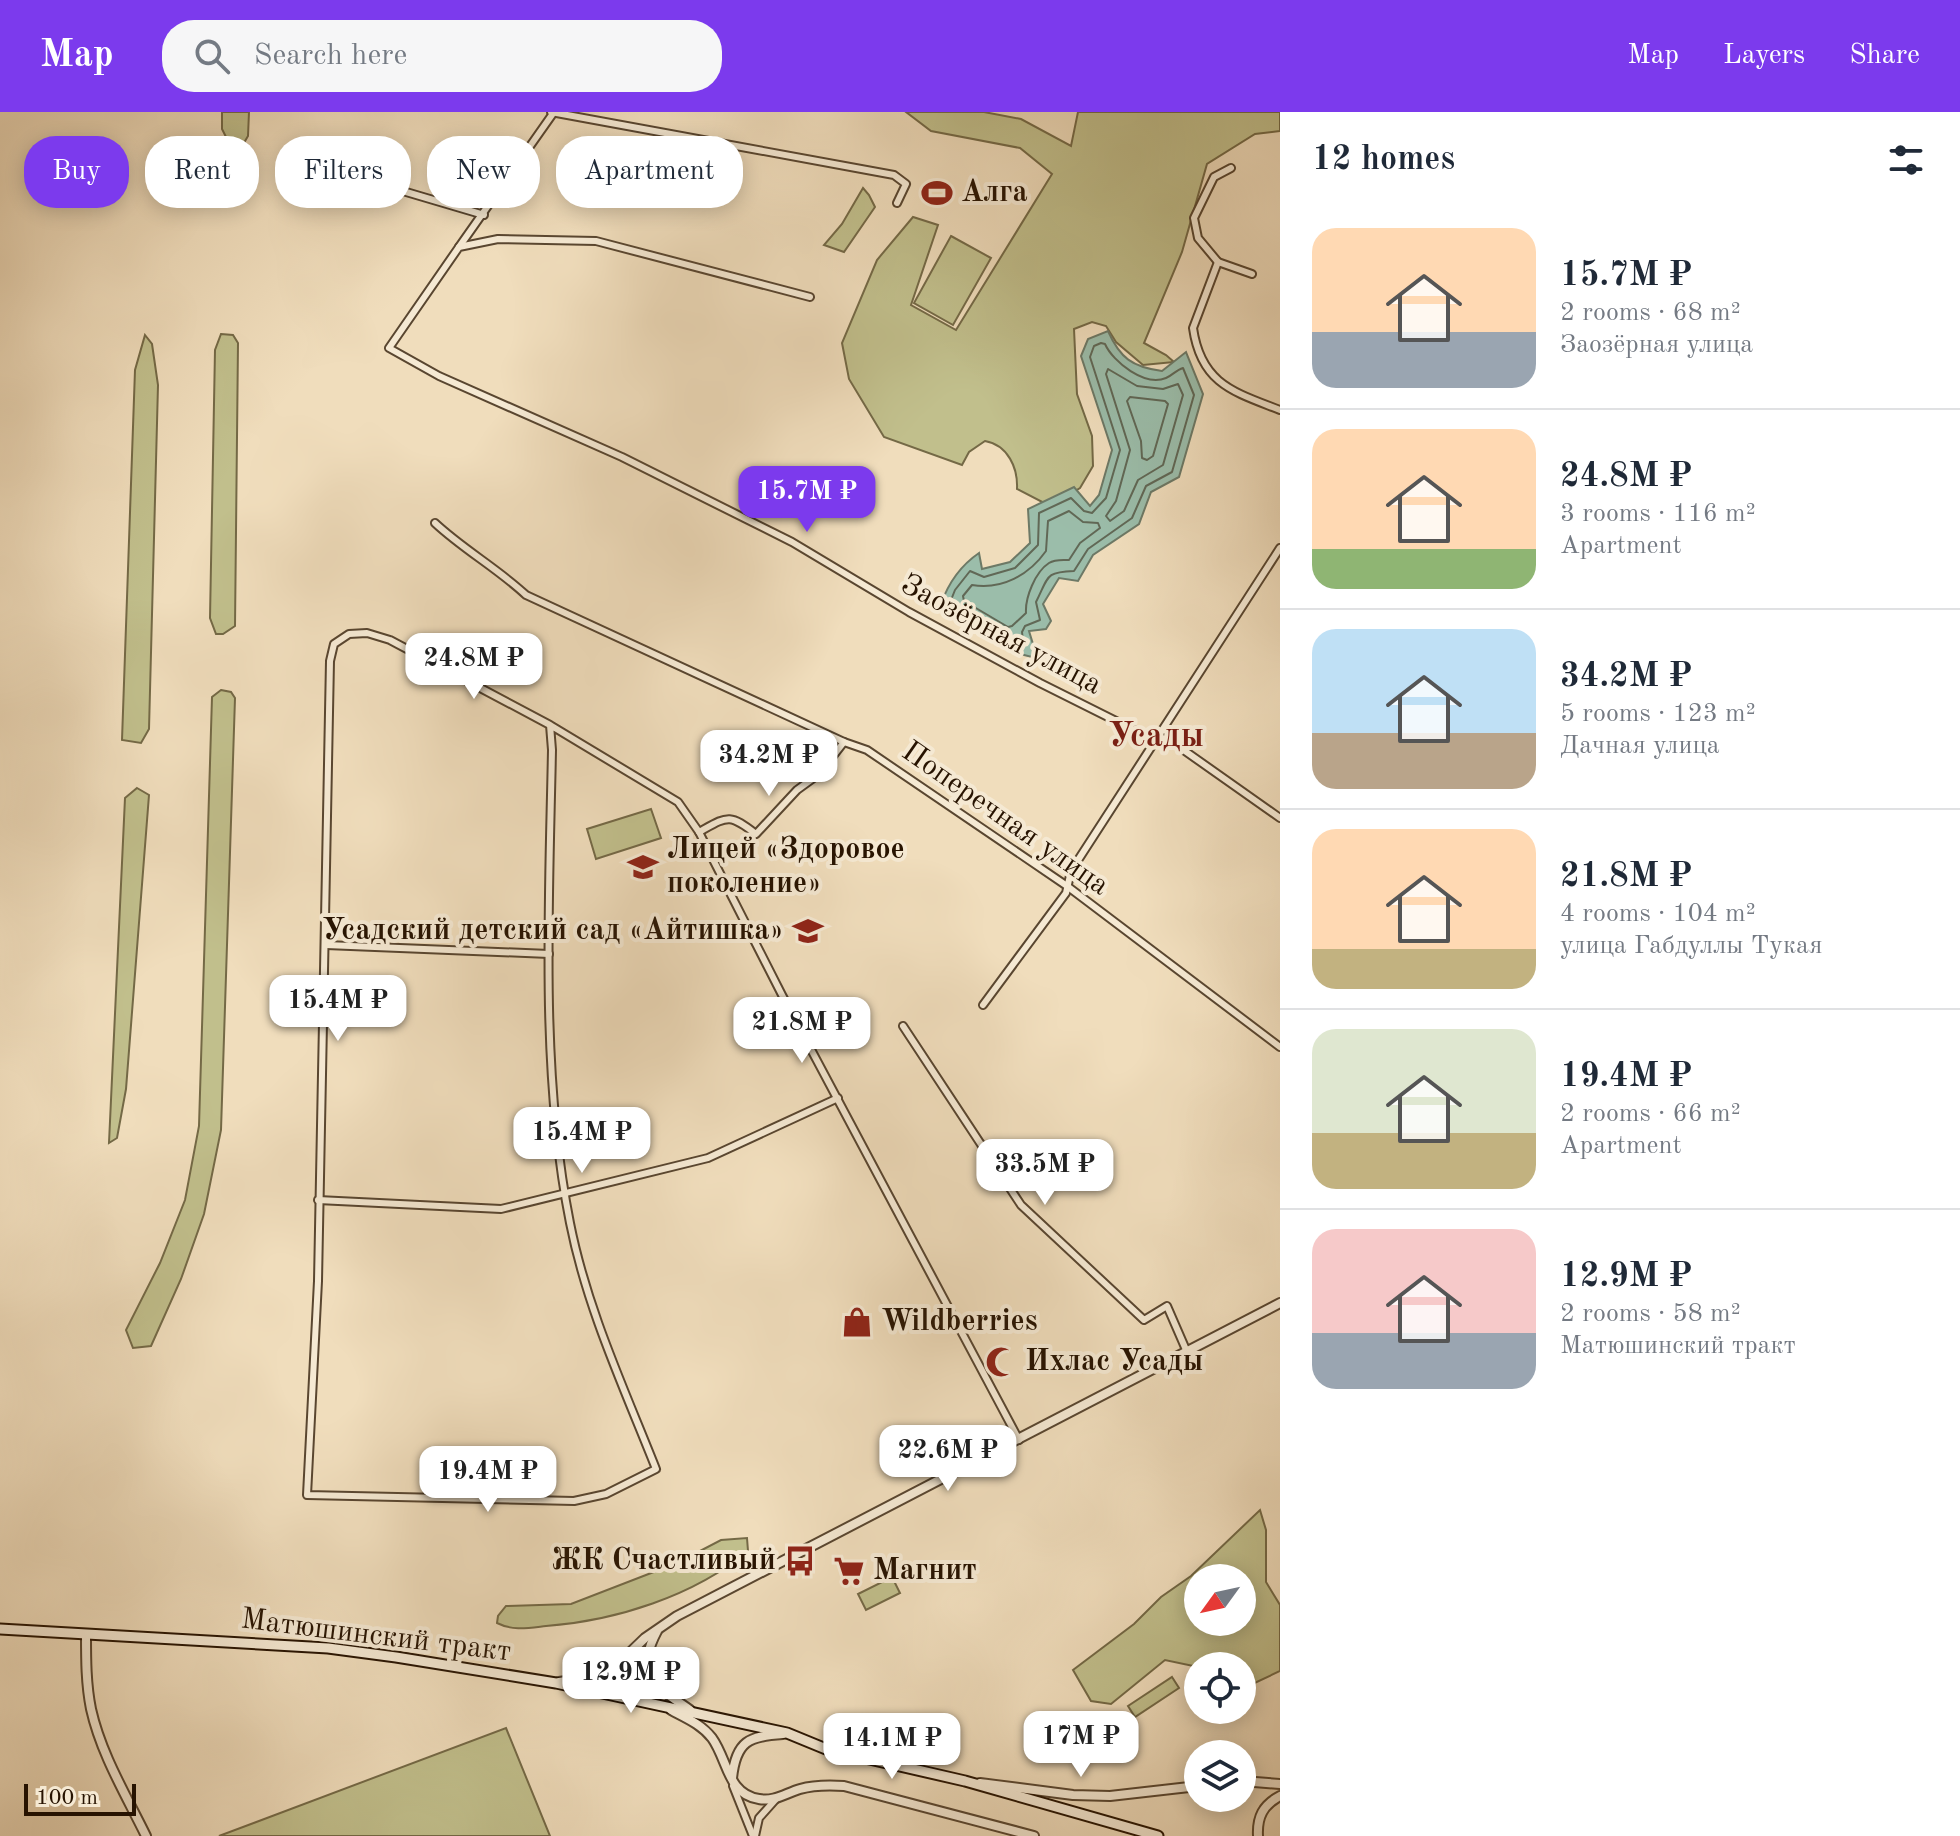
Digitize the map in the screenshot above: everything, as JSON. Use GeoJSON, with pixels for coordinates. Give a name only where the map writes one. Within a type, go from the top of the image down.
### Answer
{"type":"FeatureCollection","features":[{"type":"Feature","properties":{"kind":"main road","name":"Матюшинский тракт"},"geometry":{"type":"LineString","coordinates":[[0,1629],[328,1648],[556,1683],[787,1733],[826,1749],[965,1781],[1158,1836]]}},
{"type":"Feature","properties":{"kind":"street"},"geometry":{"type":"LineString","coordinates":[[459,247],[553,112],[894,175],[906,184],[897,203]]}},
{"type":"Feature","properties":{"kind":"street"},"geometry":{"type":"LineString","coordinates":[[1231,168],[1214,177],[1194,218],[1198,238],[1218,262],[1252,274]]}},
{"type":"Feature","properties":{"kind":"street"},"geometry":{"type":"LineString","coordinates":[[411,193],[484,215]]}},
{"type":"Feature","properties":{"kind":"street"},"geometry":{"type":"LineString","coordinates":[[459,247],[498,239],[596,241],[810,297]]}},
{"type":"Feature","properties":{"kind":"street","name":"Заозёрная улица"},"geometry":{"type":"LineString","coordinates":[[459,247],[389,348],[439,376],[622,457],[792,542],[909,612],[1027,676],[1148,737],[1168,739],[1280,818]]}},
{"type":"Feature","properties":{"kind":"street"},"geometry":{"type":"LineString","coordinates":[[1218,262],[1193,328],[1194,338],[1219,383],[1280,410]]}},
{"type":"Feature","properties":{"kind":"street","name":"Поперечная улица"},"geometry":{"type":"LineString","coordinates":[[435,523],[474,557],[502,573],[526,595],[867,750],[1067,886],[1280,1047]]}},
{"type":"Feature","properties":{"kind":"street"},"geometry":{"type":"LineString","coordinates":[[983,1005],[1066,893],[1071,871],[1280,548]]}},
{"type":"Feature","properties":{"kind":"street"},"geometry":{"type":"LineString","coordinates":[[550,725],[549,954],[555,1111],[565,1195],[601,1337],[656,1469],[606,1494],[574,1501],[307,1495],[318,1281],[330,661],[334,644],[349,634],[367,633],[390,640],[550,725],[678,802],[699,832],[1019,1440]]}},
{"type":"Feature","properties":{"kind":"street"},"geometry":{"type":"LineString","coordinates":[[699,832],[726,817],[734,818],[756,834],[797,790],[819,774],[844,742]]}},
{"type":"Feature","properties":{"kind":"street"},"geometry":{"type":"LineString","coordinates":[[326,945],[549,954]]}},
{"type":"Feature","properties":{"kind":"street"},"geometry":{"type":"LineString","coordinates":[[903,1026],[1021,1205],[1144,1320],[1167,1306],[1187,1352]]}},
{"type":"Feature","properties":{"kind":"street"},"geometry":{"type":"LineString","coordinates":[[318,1200],[501,1209],[708,1158],[838,1098]]}},
{"type":"Feature","properties":{"kind":"street"},"geometry":{"type":"LineString","coordinates":[[556,1683],[602,1676],[657,1630],[764,1569],[1280,1303]]}},
{"type":"Feature","properties":{"kind":"street"},"geometry":{"type":"LineString","coordinates":[[657,1630],[647,1654],[649,1675],[661,1690],[691,1711]]}},
{"type":"Feature","properties":{"kind":"street"},"geometry":{"type":"LineString","coordinates":[[86,1634],[86,1674],[91,1709],[100,1739],[146,1836]]}},
{"type":"Feature","properties":{"kind":"street"},"geometry":{"type":"LineString","coordinates":[[660,1704],[696,1723],[719,1749],[754,1836]]}},
{"type":"Feature","properties":{"kind":"street"},"geometry":{"type":"LineString","coordinates":[[732,1782],[734,1759],[744,1744],[761,1735],[787,1733]]}},
{"type":"Feature","properties":{"kind":"street"},"geometry":{"type":"LineString","coordinates":[[965,1781],[1073,1795],[1110,1796],[1184,1788]]}},
{"type":"Feature","properties":{"kind":"street"},"geometry":{"type":"LineString","coordinates":[[732,1782],[749,1796],[758,1799],[777,1798],[813,1786],[844,1786],[1034,1836]]}},
{"type":"Feature","properties":{"kind":"street"},"geometry":{"type":"LineString","coordinates":[[1256,1782],[1280,1784]]}},
{"type":"Feature","properties":{"kind":"street"},"geometry":{"type":"LineString","coordinates":[[1258,1836],[1261,1812],[1280,1796]]}},
{"type":"Feature","properties":{"kind":"street"},"geometry":{"type":"LineString","coordinates":[[754,1836],[759,1818],[777,1798]]}},
{"type":"Feature","properties":{"kind":"shaded area"},"geometry":{"type":"Polygon","coordinates":[[[222,112],[249,112],[248,136],[226,136],[222,129],[222,112]]]}},
{"type":"Feature","properties":{"kind":"shaded area"},"geometry":{"type":"Polygon","coordinates":[[[906,112],[984,112],[1021,119],[1071,146],[1078,112],[1280,112],[1280,131],[1255,134],[1207,164],[1182,252],[1144,343],[1174,362],[1143,365],[1116,342],[1106,326],[1092,322],[1074,329],[1077,394],[1092,436],[1093,466],[1080,488],[1050,506],[1017,489],[1016,473],[1010,459],[993,443],[985,441],[969,452],[962,465],[884,437],[849,379],[842,343],[877,260],[913,217],[938,225],[911,305],[956,330],[1052,174],[1020,148],[931,131],[906,112]]]}},
{"type":"Feature","properties":{"kind":"shaded area"},"geometry":{"type":"Polygon","coordinates":[[[863,188],[875,207],[844,252],[824,245],[842,224],[863,188]]]}},
{"type":"Feature","properties":{"kind":"shaded area"},"geometry":{"type":"Polygon","coordinates":[[[951,236],[991,258],[953,325],[914,303],[951,236]]]}},
{"type":"Feature","properties":{"kind":"shaded area"},"geometry":{"type":"Polygon","coordinates":[[[221,334],[233,335],[238,343],[235,626],[223,634],[216,634],[210,618],[215,350],[221,334]]]}},
{"type":"Feature","properties":{"kind":"shaded area"},"geometry":{"type":"Polygon","coordinates":[[[145,335],[152,344],[158,385],[149,729],[141,743],[122,740],[135,370],[145,335]]]}},
{"type":"Feature","properties":{"kind":"shaded area"},"geometry":{"type":"Polygon","coordinates":[[[221,690],[231,692],[235,698],[221,1130],[204,1214],[181,1279],[151,1346],[133,1348],[126,1330],[160,1263],[185,1200],[199,1126],[212,697],[221,690]]]}},
{"type":"Feature","properties":{"kind":"shaded area"},"geometry":{"type":"Polygon","coordinates":[[[137,788],[149,795],[126,1089],[117,1138],[109,1143],[125,798],[137,788]]]}},
{"type":"Feature","properties":{"kind":"shaded area"},"geometry":{"type":"Polygon","coordinates":[[[651,809],[661,838],[596,859],[587,829],[651,809]]]}},
{"type":"Feature","properties":{"kind":"shaded area"},"geometry":{"type":"Polygon","coordinates":[[[1260,1510],[1266,1530],[1266,1582],[1280,1605],[1280,1671],[1256,1682],[1256,1652],[1184,1652],[1184,1664],[1165,1660],[1111,1704],[1091,1701],[1073,1670],[1134,1624],[1161,1597],[1184,1581],[1184,1636],[1256,1636],[1256,1564],[1204,1564],[1260,1510]]]}},
{"type":"Feature","properties":{"kind":"shaded area"},"geometry":{"type":"Polygon","coordinates":[[[747,1538],[748,1551],[727,1567],[653,1604],[572,1623],[521,1628],[497,1623],[506,1606],[571,1604],[677,1563],[721,1540],[747,1538]]]}},
{"type":"Feature","properties":{"kind":"shaded area"},"geometry":{"type":"Polygon","coordinates":[[[892,1577],[900,1593],[866,1610],[858,1594],[892,1577]]]}},
{"type":"Feature","properties":{"kind":"shaded area"},"geometry":{"type":"Polygon","coordinates":[[[1172,1677],[1179,1688],[1135,1717],[1128,1706],[1172,1677]]]}},
{"type":"Feature","properties":{"kind":"shaded area"},"geometry":{"type":"Polygon","coordinates":[[[506,1728],[550,1836],[219,1836],[506,1728]]]}},
{"type":"Feature","properties":{"kind":"water"},"geometry":{"type":"Polygon","coordinates":[[[1108,331],[1122,354],[1143,367],[1162,371],[1186,352],[1203,394],[1179,477],[1151,492],[1139,524],[1093,555],[1078,581],[1059,578],[1043,604],[1051,621],[1046,629],[1029,631],[1042,658],[1030,656],[988,638],[941,604],[956,576],[979,553],[982,569],[1010,562],[1030,543],[1028,509],[1074,487],[1090,506],[1099,495],[1112,450],[1081,356],[1088,339],[1108,331]]]}},
{"type":"Feature","properties":{"kind":"place","name":"Алга"},"geometry":{"type":"Point","coordinates":[937,193]}},
{"type":"Feature","properties":{"kind":"place","name":"Лицей «Здоровое поколение»"},"geometry":{"type":"Point","coordinates":[643,867]}},
{"type":"Feature","properties":{"kind":"place","name":"Усадский детский сад «Айтишка»"},"geometry":{"type":"Point","coordinates":[808,931]}},
{"type":"Feature","properties":{"kind":"place","name":"Wildberries"},"geometry":{"type":"Point","coordinates":[857,1322]}},
{"type":"Feature","properties":{"kind":"place","name":"Ихлас Усады"},"geometry":{"type":"Point","coordinates":[1001,1362]}},
{"type":"Feature","properties":{"kind":"place","name":"ЖК Счастливый"},"geometry":{"type":"Point","coordinates":[800,1561]}},
{"type":"Feature","properties":{"kind":"place","name":"Магнит"},"geometry":{"type":"Point","coordinates":[849,1571]}},
{"type":"Feature","properties":{"kind":"district","name":"Усады"},"geometry":{"type":"Point","coordinates":[1156,737]}}]}
